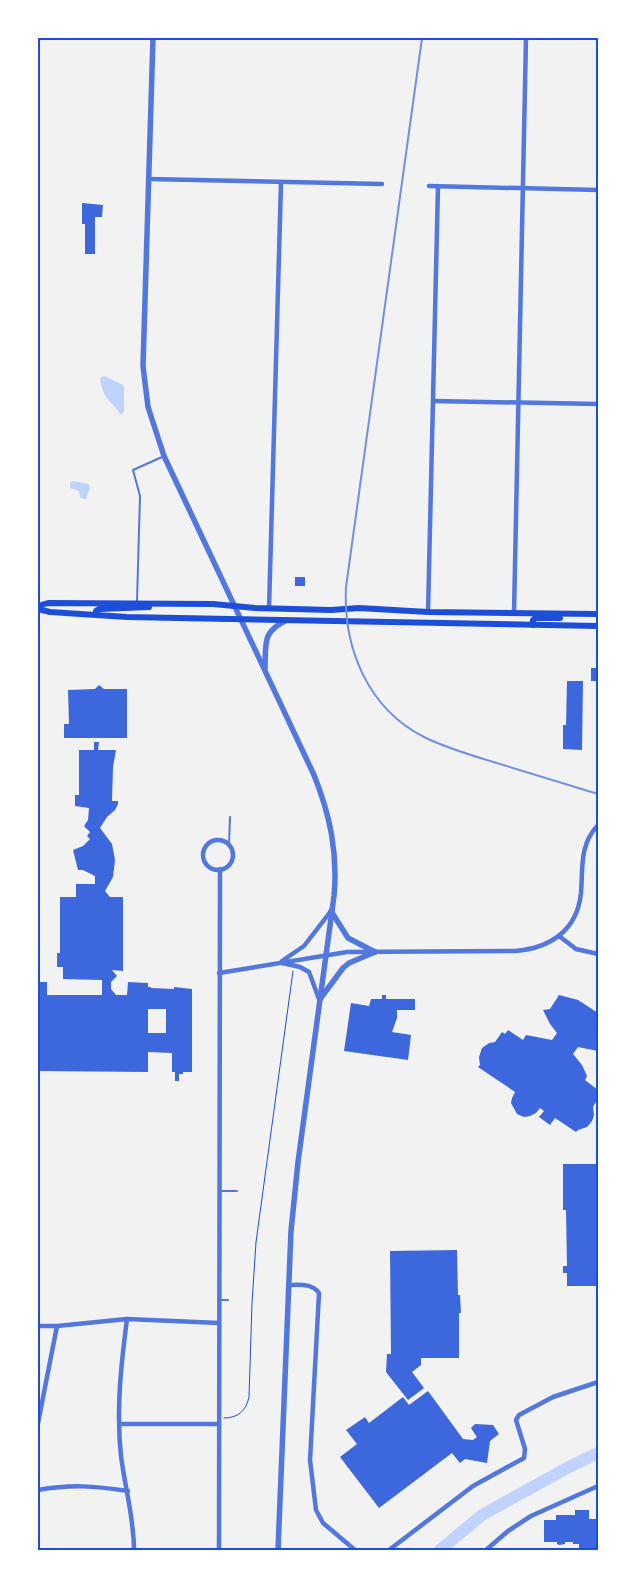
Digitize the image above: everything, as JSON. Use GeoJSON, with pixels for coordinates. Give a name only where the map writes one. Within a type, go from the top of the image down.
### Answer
{"type":"FeatureCollection","features":[{"type":"Feature","properties":{"kind":"main road"},"geometry":{"type":"LineString","coordinates":[[38,607],[48,604],[137,606]]}},
{"type":"Feature","properties":{"kind":"main road"},"geometry":{"type":"LineString","coordinates":[[96,615],[98,609],[172,604],[269,609],[330,610],[359,608],[428,612],[598,614]]}},
{"type":"Feature","properties":{"kind":"main road"},"geometry":{"type":"LineString","coordinates":[[38,607],[50,612],[96,615],[598,626]]}},
{"type":"Feature","properties":{"kind":"main road"},"geometry":{"type":"LineString","coordinates":[[533,625],[535,618],[598,614]]}},
{"type":"Feature","properties":{"kind":"street"},"geometry":{"type":"LineString","coordinates":[[152,38],[144,366],[148,406],[164,456],[314,775],[327,811],[332,832],[336,868],[332,911],[298,1162],[288,1285],[278,1550]]}},
{"type":"Feature","properties":{"kind":"street"},"geometry":{"type":"LineString","coordinates":[[514,613],[526,38]]}},
{"type":"Feature","properties":{"kind":"street"},"geometry":{"type":"LineString","coordinates":[[148,180],[382,184]]}},
{"type":"Feature","properties":{"kind":"street"},"geometry":{"type":"LineString","coordinates":[[269,609],[282,183]]}},
{"type":"Feature","properties":{"kind":"street"},"geometry":{"type":"LineString","coordinates":[[429,186],[598,190]]}},
{"type":"Feature","properties":{"kind":"street"},"geometry":{"type":"LineString","coordinates":[[428,612],[438,186]]}},
{"type":"Feature","properties":{"kind":"street"},"geometry":{"type":"LineString","coordinates":[[433,401],[598,404]]}},
{"type":"Feature","properties":{"kind":"street"},"geometry":{"type":"LineString","coordinates":[[265,670],[268,634],[275,626],[288,620]]}},
{"type":"Feature","properties":{"kind":"street"},"geometry":{"type":"LineString","coordinates":[[219,973],[325,955],[375,952],[528,950],[552,942],[570,924],[577,909],[581,892],[583,853],[588,838],[598,825]]}},
{"type":"Feature","properties":{"kind":"street"},"geometry":{"type":"LineString","coordinates":[[217,840],[221,840],[229,845],[233,853],[231,862],[220,869],[215,869],[207,864],[204,856],[204,851],[209,844],[217,840]]}},
{"type":"Feature","properties":{"kind":"street"},"geometry":{"type":"LineString","coordinates":[[219,1550],[220,869]]}},
{"type":"Feature","properties":{"kind":"street"},"geometry":{"type":"LineString","coordinates":[[332,911],[348,938],[375,952]]}},
{"type":"Feature","properties":{"kind":"street"},"geometry":{"type":"LineString","coordinates":[[278,963],[304,946],[332,911]]}},
{"type":"Feature","properties":{"kind":"street"},"geometry":{"type":"LineString","coordinates":[[559,936],[576,949],[598,954]]}},
{"type":"Feature","properties":{"kind":"street"},"geometry":{"type":"LineString","coordinates":[[320,1000],[349,962],[375,952]]}},
{"type":"Feature","properties":{"kind":"street"},"geometry":{"type":"LineString","coordinates":[[278,963],[300,967],[309,972],[320,1000]]}},
{"type":"Feature","properties":{"kind":"street"},"geometry":{"type":"LineString","coordinates":[[288,1285],[309,1286],[318,1290],[319,1293],[310,1460],[316,1510],[323,1523],[355,1550]]}},
{"type":"Feature","properties":{"kind":"street"},"geometry":{"type":"LineString","coordinates":[[38,1326],[127,1319],[219,1323]]}},
{"type":"Feature","properties":{"kind":"street"},"geometry":{"type":"LineString","coordinates":[[127,1319],[119,1381],[120,1424],[121,1456],[132,1514],[134,1550]]}},
{"type":"Feature","properties":{"kind":"street"},"geometry":{"type":"LineString","coordinates":[[38,1423],[57,1326]]}},
{"type":"Feature","properties":{"kind":"street"},"geometry":{"type":"LineString","coordinates":[[390,1550],[472,1486],[522,1460],[525,1451],[516,1420],[519,1415],[553,1397],[598,1382]]}},
{"type":"Feature","properties":{"kind":"street"},"geometry":{"type":"LineString","coordinates":[[120,1424],[219,1424]]}},
{"type":"Feature","properties":{"kind":"street"},"geometry":{"type":"LineString","coordinates":[[38,1490],[72,1485],[128,1492]]}},
{"type":"Feature","properties":{"kind":"street"},"geometry":{"type":"LineString","coordinates":[[486,1550],[508,1531],[531,1516],[598,1486]]}},
{"type":"Feature","properties":{"kind":"lane"},"geometry":{"type":"LineString","coordinates":[[137,606],[140,496],[132,470],[164,456]]}},
{"type":"Feature","properties":{"kind":"lane"},"geometry":{"type":"LineString","coordinates":[[229,845],[230,817]]}},
{"type":"Feature","properties":{"kind":"lane"},"geometry":{"type":"LineString","coordinates":[[219,1191],[237,1191]]}},
{"type":"Feature","properties":{"kind":"lane"},"geometry":{"type":"LineString","coordinates":[[219,1300],[228,1300]]}},
{"type":"Feature","properties":{"kind":"path"},"geometry":{"type":"LineString","coordinates":[[224,1418],[238,1416],[248,1404],[250,1397],[251,1312],[256,1242],[293,970]]}},
{"type":"Feature","properties":{"kind":"water"},"geometry":{"type":"Polygon","coordinates":[[[104,376],[123,385],[124,412],[121,415],[103,391],[100,378],[104,376]]]}},
{"type":"Feature","properties":{"kind":"water"},"geometry":{"type":"Polygon","coordinates":[[[73,481],[89,484],[90,488],[86,499],[80,497],[79,491],[70,488],[70,483],[73,481]]]}},
{"type":"Feature","properties":{"kind":"building"},"geometry":{"type":"Polygon","coordinates":[[[82,203],[103,205],[102,217],[95,217],[95,254],[85,254],[85,224],[82,224],[82,203]]]}},
{"type":"Feature","properties":{"kind":"building"},"geometry":{"type":"Polygon","coordinates":[[[295,577],[305,577],[305,586],[295,586],[295,577]]]}},
{"type":"Feature","properties":{"kind":"building"},"geometry":{"type":"Polygon","coordinates":[[[591,668],[598,668],[598,681],[591,681],[591,668]]]}},
{"type":"Feature","properties":{"kind":"building"},"geometry":{"type":"Polygon","coordinates":[[[567,681],[583,681],[582,750],[563,749],[563,725],[566,725],[567,681]]]}},
{"type":"Feature","properties":{"kind":"building"},"geometry":{"type":"Polygon","coordinates":[[[99,685],[104,689],[127,689],[127,738],[64,738],[64,724],[69,724],[68,690],[95,689],[99,685]]]}},
{"type":"Feature","properties":{"kind":"building"},"geometry":{"type":"Polygon","coordinates":[[[94,742],[99,742],[98,750],[116,750],[113,767],[112,801],[118,801],[118,804],[100,828],[112,844],[115,860],[113,877],[105,891],[110,897],[123,897],[123,971],[112,970],[117,976],[111,982],[111,989],[116,995],[127,995],[128,982],[148,983],[148,987],[151,988],[174,989],[174,987],[192,989],[192,1072],[179,1074],[179,1081],[175,1081],[175,1072],[172,1072],[172,1053],[148,1052],[148,1072],[38,1071],[38,982],[47,982],[47,995],[102,995],[102,980],[63,979],[63,967],[57,967],[57,953],[60,953],[60,897],[76,897],[76,884],[95,884],[95,876],[83,870],[78,870],[73,850],[83,846],[90,839],[87,836],[90,832],[84,826],[88,820],[89,808],[75,806],[75,795],[79,795],[79,750],[94,750],[94,742]],[[148,1009],[148,1033],[166,1033],[166,1009],[148,1009]]]}},
{"type":"Feature","properties":{"kind":"building"},"geometry":{"type":"Polygon","coordinates":[[[382,995],[386,995],[386,999],[415,999],[415,1010],[397,1010],[397,1018],[392,1032],[411,1035],[408,1060],[344,1051],[351,1003],[369,1006],[371,999],[382,999],[382,995]]]}},
{"type":"Feature","properties":{"kind":"building"},"geometry":{"type":"Polygon","coordinates":[[[559,995],[578,1000],[598,1013],[598,1051],[578,1047],[573,1054],[582,1065],[587,1076],[585,1080],[598,1090],[596,1095],[598,1098],[593,1107],[594,1115],[592,1121],[587,1127],[576,1132],[555,1118],[550,1125],[539,1117],[544,1111],[540,1108],[530,1116],[524,1117],[517,1114],[511,1103],[515,1092],[478,1067],[480,1065],[479,1057],[482,1048],[489,1043],[495,1042],[502,1032],[505,1034],[508,1030],[523,1040],[526,1035],[552,1040],[557,1033],[543,1010],[550,1009],[559,995]]]}},
{"type":"Feature","properties":{"kind":"building"},"geometry":{"type":"Polygon","coordinates":[[[563,1164],[598,1164],[598,1286],[567,1286],[567,1273],[563,1273],[563,1266],[567,1266],[566,1210],[563,1210],[563,1164]]]}},
{"type":"Feature","properties":{"kind":"building"},"geometry":{"type":"Polygon","coordinates":[[[457,1250],[458,1295],[460,1295],[461,1313],[459,1313],[459,1358],[421,1358],[421,1365],[412,1372],[424,1388],[408,1400],[386,1372],[387,1354],[391,1354],[390,1251],[457,1250]]]}},
{"type":"Feature","properties":{"kind":"building"},"geometry":{"type":"Polygon","coordinates":[[[428,1391],[463,1439],[473,1440],[477,1437],[471,1428],[475,1424],[493,1425],[499,1434],[490,1441],[487,1463],[465,1459],[460,1463],[452,1453],[379,1508],[340,1457],[357,1444],[346,1430],[365,1417],[369,1423],[403,1397],[409,1405],[428,1391]]]}},
{"type":"Feature","properties":{"kind":"building"},"geometry":{"type":"Polygon","coordinates":[[[575,1510],[589,1510],[589,1519],[598,1519],[598,1550],[579,1550],[579,1544],[573,1544],[573,1542],[565,1542],[565,1544],[559,1545],[557,1542],[544,1542],[544,1520],[556,1520],[556,1515],[575,1515],[575,1510]]]}},
{"type":"Feature","properties":{"kind":"waterway"},"geometry":{"type":"LineString","coordinates":[[440,1550],[482,1515],[598,1453]]}},
{"type":"Feature","properties":{"kind":"railway"},"geometry":{"type":"LineString","coordinates":[[422,38],[346,587],[349,632],[362,674],[373,693],[387,710],[404,725],[424,737],[452,749],[598,794]]}}]}
